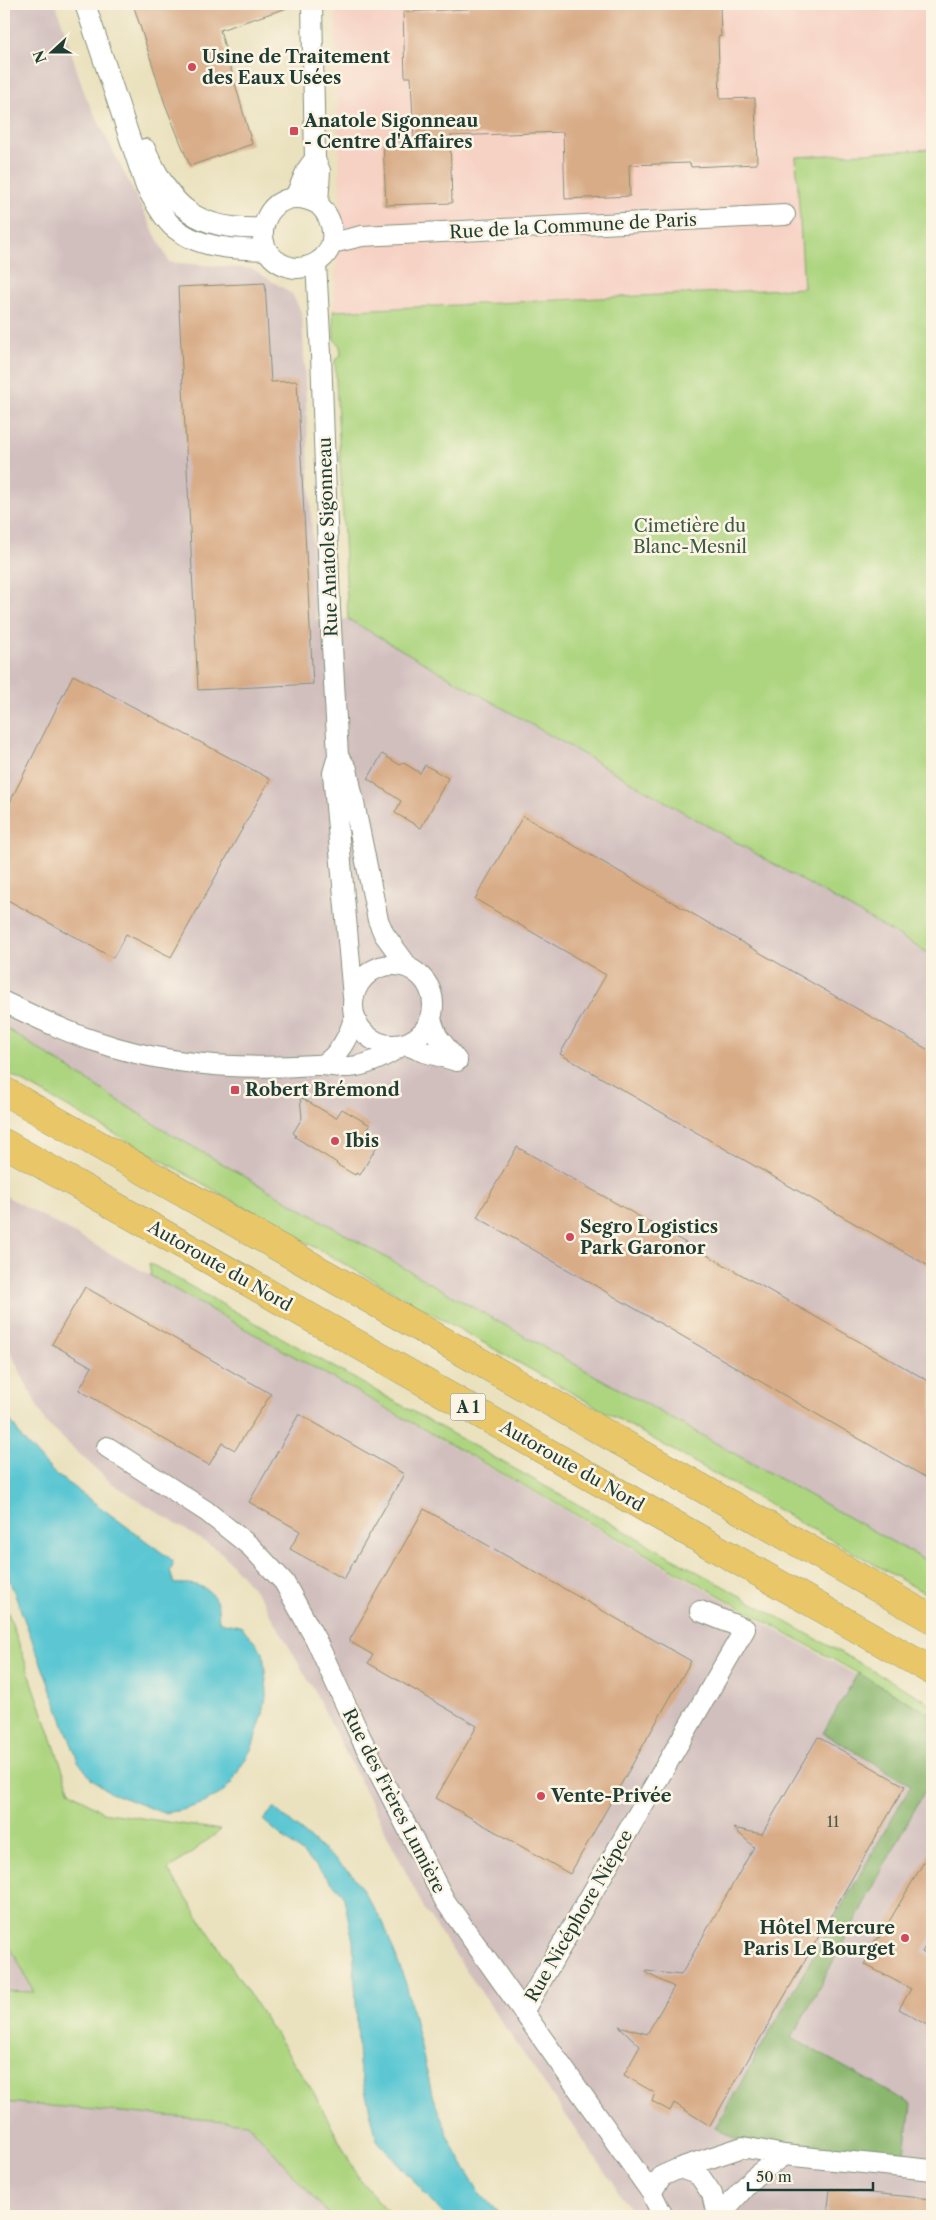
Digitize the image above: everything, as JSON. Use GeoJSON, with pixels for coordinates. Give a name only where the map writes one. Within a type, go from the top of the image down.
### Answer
{"type":"FeatureCollection","features":[{"type":"Feature","properties":{"kind":"highway","name":"A 1"},"geometry":{"type":"LineString","coordinates":[[4,1091],[932,1619]]}},
{"type":"Feature","properties":{"kind":"highway","name":"Autoroute du Nord"},"geometry":{"type":"LineString","coordinates":[[4,1143],[932,1671]]}},
{"type":"Feature","properties":{"kind":"street"},"geometry":{"type":"LineString","coordinates":[[85,4],[146,187],[160,210],[172,226],[208,245],[267,250]]}},
{"type":"Feature","properties":{"kind":"street"},"geometry":{"type":"LineString","coordinates":[[99,4],[144,148],[157,176],[178,204],[197,216],[224,227],[263,228]]}},
{"type":"Feature","properties":{"kind":"street"},"geometry":{"type":"LineString","coordinates":[[312,4],[315,160],[320,171],[324,212],[333,231],[332,242],[328,251],[316,263],[306,267],[294,268],[283,265],[274,259],[267,250],[263,239],[263,228],[270,211],[277,204],[294,198],[311,200],[324,212],[362,236]]}},
{"type":"Feature","properties":{"kind":"street"},"geometry":{"type":"LineString","coordinates":[[294,198],[302,186],[309,165],[315,160]]}},
{"type":"Feature","properties":{"kind":"street","name":"Rue de la Commune de Paris"},"geometry":{"type":"LineString","coordinates":[[332,242],[362,236],[785,216]]}},
{"type":"Feature","properties":{"kind":"street","name":"Rue Anatole Sigonneau"},"geometry":{"type":"LineString","coordinates":[[316,263],[320,318],[330,609],[338,756],[334,773],[353,997]]}},
{"type":"Feature","properties":{"kind":"street","name":"Rue Anatole Sigonneau"},"geometry":{"type":"LineString","coordinates":[[294,268],[320,318]]}},
{"type":"Feature","properties":{"kind":"street","name":"Rue Anatole Sigonneau"},"geometry":{"type":"LineString","coordinates":[[338,756],[347,769],[378,920],[384,934],[410,968]]}},
{"type":"Feature","properties":{"kind":"street"},"geometry":{"type":"LineString","coordinates":[[4,1002],[96,1042],[162,1059],[266,1068],[323,1065],[350,1067],[386,1057],[424,1030],[430,1020],[433,1008],[432,995],[428,984],[420,974],[398,964],[386,964],[364,976],[357,986],[353,997],[354,1018],[351,1032],[335,1057],[323,1065]]}},
{"type":"Feature","properties":{"kind":"street"},"geometry":{"type":"LineString","coordinates":[[354,1018],[360,1029],[369,1038],[380,1043],[404,1044],[424,1052],[458,1061],[437,1036],[430,1020]]}},
{"type":"Feature","properties":{"kind":"street","name":"Rue des Frères Lumière"},"geometry":{"type":"LineString","coordinates":[[106,1447],[206,1511],[250,1546],[284,1582],[316,1640],[360,1738],[445,1901],[651,2192],[663,2216]]}},
{"type":"Feature","properties":{"kind":"street","name":"Rue Nicéphore Niépce"},"geometry":{"type":"LineString","coordinates":[[523,2012],[745,1629],[700,1611]]}},
{"type":"Feature","properties":{"kind":"street"},"geometry":{"type":"LineString","coordinates":[[651,2192],[662,2176],[743,2147],[784,2155],[932,2170]]}},
{"type":"Feature","properties":{"kind":"street"},"geometry":{"type":"LineString","coordinates":[[718,2216],[754,2177],[784,2155]]}},
{"type":"Feature","properties":{"kind":"street"},"geometry":{"type":"LineString","coordinates":[[680,2168],[699,2174],[712,2194],[718,2216]]}},
{"type":"Feature","properties":{"kind":"shaded area"},"geometry":{"type":"Polygon","coordinates":[[[4,4],[56,4],[85,95],[169,262],[253,269],[292,294],[302,313],[316,620],[348,619],[932,955],[932,1592],[4,1061],[4,4]]]}},
{"type":"Feature","properties":{"kind":"shaded area"},"geometry":{"type":"Polygon","coordinates":[[[335,4],[932,4],[932,149],[796,157],[804,288],[333,311],[340,206],[335,4]]]}},
{"type":"Feature","properties":{"kind":"shaded area"},"geometry":{"type":"Polygon","coordinates":[[[4,1195],[146,1273],[932,1718],[932,2216],[635,2216],[426,1912],[315,1692],[262,1599],[222,1553],[110,1482],[45,1422],[4,1339],[4,1195]]]}},
{"type":"Feature","properties":{"kind":"shaded area"},"geometry":{"type":"Polygon","coordinates":[[[4,1639],[70,1791],[314,2093],[359,2179],[392,2216],[4,2216],[4,1639]]]}},
{"type":"Feature","properties":{"kind":"green space","name":"Cimetière du Blanc-Mesnil"},"geometry":{"type":"Polygon","coordinates":[[[932,149],[932,955],[348,619],[335,360],[341,355],[340,346],[334,339],[333,311],[804,288],[796,157],[932,149]]]}},
{"type":"Feature","properties":{"kind":"green space"},"geometry":{"type":"Polygon","coordinates":[[[4,1027],[169,1133],[458,1299],[932,1564],[932,1597],[4,1071],[4,1027]]]}},
{"type":"Feature","properties":{"kind":"green space"},"geometry":{"type":"Polygon","coordinates":[[[149,1263],[932,1704],[932,1715],[151,1276],[149,1263]]]}},
{"type":"Feature","properties":{"kind":"green space"},"geometry":{"type":"Polygon","coordinates":[[[4,1601],[70,1791],[102,1812],[221,1830],[168,1870],[314,2093],[359,2179],[392,2216],[330,2216],[248,2123],[4,2102],[4,1991],[34,1992],[4,1935],[4,1601]]]}},
{"type":"Feature","properties":{"kind":"green space"},"geometry":{"type":"Polygon","coordinates":[[[858,1673],[932,1715],[932,1796],[924,1792],[792,2038],[911,2104],[904,2161],[737,2140],[715,2128],[911,1785],[823,1733],[858,1673]]]}},
{"type":"Feature","properties":{"kind":"water"},"geometry":{"type":"Polygon","coordinates":[[[4,1410],[23,1440],[54,1473],[172,1560],[173,1566],[170,1571],[174,1584],[193,1584],[204,1588],[213,1595],[217,1603],[219,1621],[241,1626],[263,1652],[267,1691],[263,1714],[252,1748],[230,1785],[220,1794],[204,1803],[182,1810],[163,1813],[111,1793],[91,1778],[78,1761],[4,1566],[4,1410]]]}},
{"type":"Feature","properties":{"kind":"water"},"geometry":{"type":"Polygon","coordinates":[[[274,1808],[353,1875],[383,1922],[406,1984],[433,2098],[454,2149],[479,2192],[501,2216],[445,2216],[377,2140],[359,2065],[353,1941],[343,1894],[310,1860],[263,1820],[274,1808]]]}},
{"type":"Feature","properties":{"kind":"building","name":"Usine de Traitement des Eaux Usées"},"geometry":{"type":"Polygon","coordinates":[[[133,4],[292,4],[293,6],[220,30],[252,144],[190,166],[165,104],[133,4]]]}},
{"type":"Feature","properties":{"kind":"building"},"geometry":{"type":"Polygon","coordinates":[[[468,4],[720,4],[721,36],[718,37],[720,99],[755,98],[757,164],[691,167],[690,163],[629,165],[630,196],[565,199],[563,132],[450,136],[452,203],[386,205],[383,142],[414,141],[411,77],[405,77],[403,12],[468,9],[468,4]]]}},
{"type":"Feature","properties":{"kind":"building"},"geometry":{"type":"Polygon","coordinates":[[[265,283],[271,382],[297,381],[313,684],[198,690],[178,287],[265,283]]]}},
{"type":"Feature","properties":{"kind":"building"},"geometry":{"type":"Polygon","coordinates":[[[73,675],[270,779],[171,957],[126,934],[113,958],[4,898],[4,814],[73,675]]]}},
{"type":"Feature","properties":{"kind":"building"},"geometry":{"type":"Polygon","coordinates":[[[382,754],[400,765],[402,762],[420,773],[425,765],[448,778],[421,828],[395,813],[401,801],[368,779],[382,754]]]}},
{"type":"Feature","properties":{"kind":"building"},"geometry":{"type":"Polygon","coordinates":[[[523,816],[932,1052],[932,1268],[560,1054],[606,975],[475,899],[523,816]]]}},
{"type":"Feature","properties":{"kind":"building","name":"Ibis"},"geometry":{"type":"Polygon","coordinates":[[[300,1097],[336,1118],[342,1109],[370,1125],[364,1136],[376,1143],[375,1145],[377,1146],[360,1175],[356,1173],[355,1175],[336,1164],[295,1137],[296,1135],[293,1133],[302,1118],[300,1097]]]}},
{"type":"Feature","properties":{"kind":"building"},"geometry":{"type":"Polygon","coordinates":[[[517,1147],[932,1383],[932,1481],[477,1217],[517,1147]]]}},
{"type":"Feature","properties":{"kind":"building"},"geometry":{"type":"Polygon","coordinates":[[[85,1287],[271,1394],[235,1450],[222,1443],[209,1465],[79,1390],[92,1367],[52,1344],[85,1287]]]}},
{"type":"Feature","properties":{"kind":"building"},"geometry":{"type":"Polygon","coordinates":[[[299,1414],[404,1474],[344,1579],[290,1549],[300,1531],[249,1502],[299,1414]]]}},
{"type":"Feature","properties":{"kind":"building"},"geometry":{"type":"Polygon","coordinates":[[[424,1509],[691,1661],[570,1874],[436,1798],[477,1726],[368,1663],[373,1655],[349,1641],[424,1509]]]}},
{"type":"Feature","properties":{"kind":"building"},"geometry":{"type":"Polygon","coordinates":[[[818,1737],[905,1786],[710,2126],[674,2103],[670,2111],[652,2101],[655,2093],[624,2075],[640,2046],[619,2026],[647,2034],[674,1987],[646,1973],[646,1971],[681,1975],[754,1847],[733,1828],[762,1834],[818,1737]]]}},
{"type":"Feature","properties":{"kind":"building","name":"Hôtel Mercure Paris Le Bourget"},"geometry":{"type":"Polygon","coordinates":[[[932,1848],[932,1935],[922,1952],[932,1958],[932,2028],[899,2009],[911,1989],[864,1964],[874,1948],[872,1946],[877,1938],[880,1937],[932,1848]]]}},
{"type":"Feature","properties":{"kind":"building"},"geometry":{"type":"Polygon","coordinates":[[[830,2189],[932,2199],[932,2216],[827,2216],[830,2189]]]}},
{"type":"Feature","properties":{"kind":"place","name":"Usine de Traitement des Eaux Usées"},"geometry":{"type":"Point","coordinates":[192,67]}},
{"type":"Feature","properties":{"kind":"place","name":"Anatole Sigonneau - Centre d'Affaires"},"geometry":{"type":"Point","coordinates":[294,131]}},
{"type":"Feature","properties":{"kind":"place","name":"Robert Brémond"},"geometry":{"type":"Point","coordinates":[235,1090]}},
{"type":"Feature","properties":{"kind":"place","name":"Ibis"},"geometry":{"type":"Point","coordinates":[335,1141]}},
{"type":"Feature","properties":{"kind":"place","name":"Segro Logistics Park Garonor"},"geometry":{"type":"Point","coordinates":[570,1237]}},
{"type":"Feature","properties":{"kind":"place","name":"Vente-Privée"},"geometry":{"type":"Point","coordinates":[541,1796]}},
{"type":"Feature","properties":{"kind":"place","name":"Hôtel Mercure Paris Le Bourget"},"geometry":{"type":"Point","coordinates":[905,1938]}}]}
